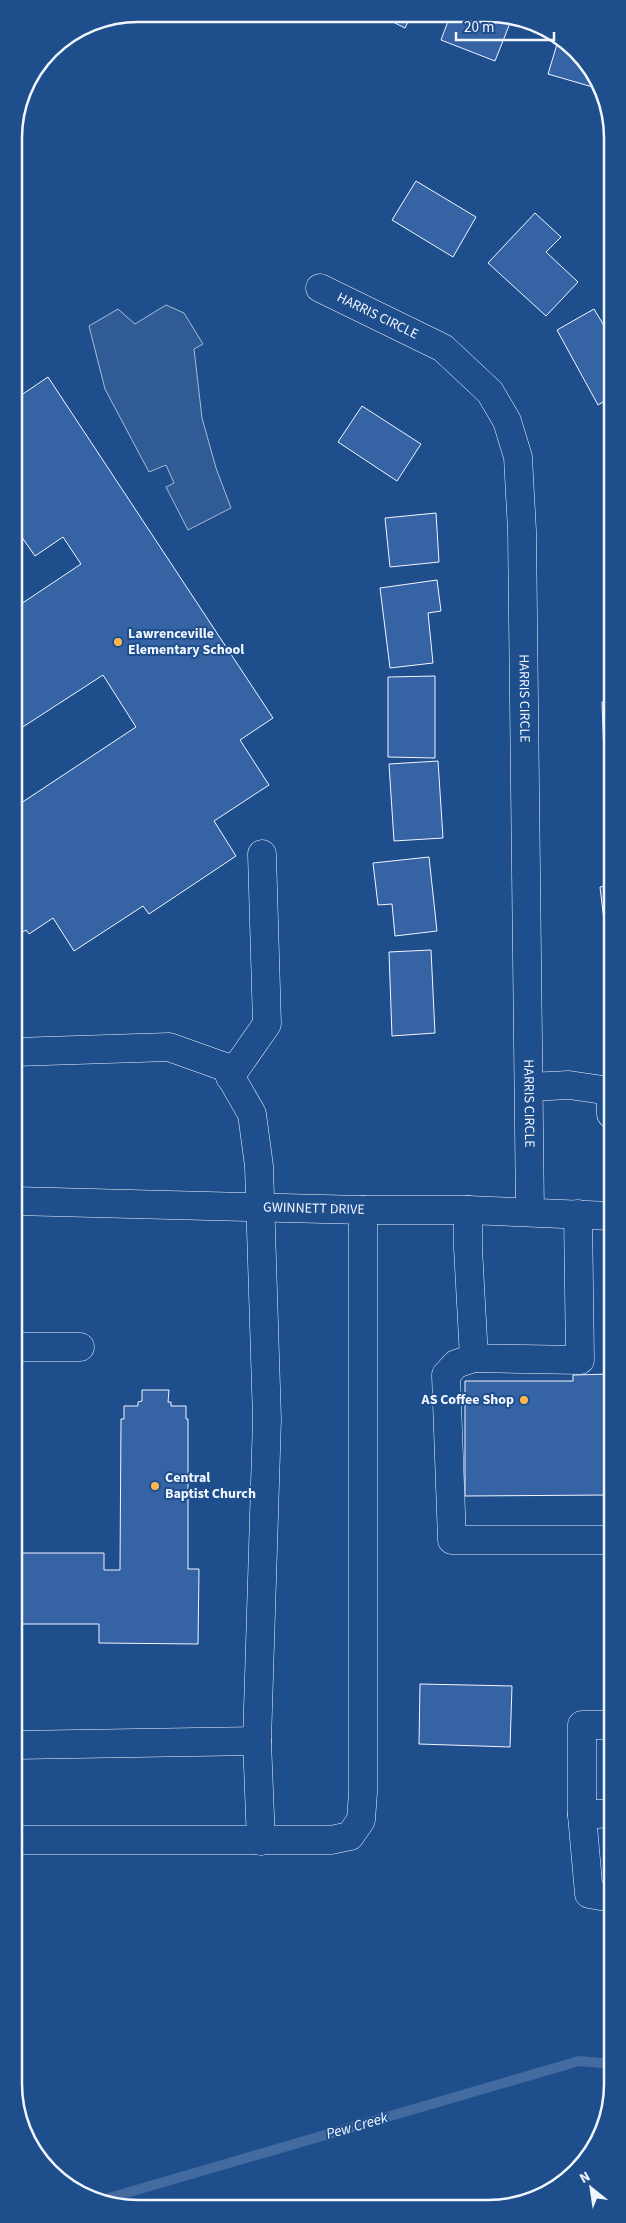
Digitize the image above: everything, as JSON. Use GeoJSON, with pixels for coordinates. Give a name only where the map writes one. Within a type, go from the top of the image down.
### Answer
{"type":"FeatureCollection","features":[{"type":"Feature","properties":{"kind":"street","name":"HARRIS CIRCLE"},"geometry":{"type":"LineString","coordinates":[[320,288],[443,348],[490,392],[507,421],[518,456],[522,531],[530,1212]]}},
{"type":"Feature","properties":{"kind":"street"},"geometry":{"type":"LineString","coordinates":[[230,1077],[267,1024],[262,854]]}},
{"type":"Feature","properties":{"kind":"street"},"geometry":{"type":"LineString","coordinates":[[23,1052],[169,1047],[225,1067],[252,1114],[259,1166],[267,1419],[257,1741],[261,1841]]}},
{"type":"Feature","properties":{"kind":"street"},"geometry":{"type":"LineString","coordinates":[[529,1087],[570,1085],[604,1090]]}},
{"type":"Feature","properties":{"kind":"street","name":"GWINNETT DRIVE"},"geometry":{"type":"LineString","coordinates":[[22,1201],[260,1208],[468,1210],[603,1216]]}},
{"type":"Feature","properties":{"kind":"street"},"geometry":{"type":"LineString","coordinates":[[22,1840],[331,1840],[350,1836],[361,1820],[363,1792],[363,1210]]}},
{"type":"Feature","properties":{"kind":"street"},"geometry":{"type":"LineString","coordinates":[[468,1210],[468,1248],[474,1358]]}},
{"type":"Feature","properties":{"kind":"street"},"geometry":{"type":"LineString","coordinates":[[578,1214],[580,1360],[474,1358],[456,1364],[446,1375],[452,1540],[603,1540]]}},
{"type":"Feature","properties":{"kind":"street"},"geometry":{"type":"LineString","coordinates":[[22,1347],[80,1347]]}},
{"type":"Feature","properties":{"kind":"street"},"geometry":{"type":"LineString","coordinates":[[603,1725],[582,1725],[582,1815],[588,1894],[603,1897]]}},
{"type":"Feature","properties":{"kind":"street"},"geometry":{"type":"LineString","coordinates":[[22,1745],[257,1741]]}},
{"type":"Feature","properties":{"kind":"street"},"geometry":{"type":"LineString","coordinates":[[582,1815],[603,1814]]}},
{"type":"Feature","properties":{"kind":"shaded area"},"geometry":{"type":"Polygon","coordinates":[[[166,305],[184,313],[203,344],[194,349],[202,418],[216,468],[231,508],[188,530],[166,487],[174,483],[166,465],[149,472],[105,389],[89,326],[118,309],[135,324],[166,305]]]}},
{"type":"Feature","properties":{"kind":"building"},"geometry":{"type":"Polygon","coordinates":[[[393,22],[408,22],[405,28],[393,22]]]}},
{"type":"Feature","properties":{"kind":"building"},"geometry":{"type":"Polygon","coordinates":[[[448,22],[487,22],[509,25],[495,61],[441,40],[448,22]]]}},
{"type":"Feature","properties":{"kind":"building"},"geometry":{"type":"Polygon","coordinates":[[[556,46],[575,62],[592,87],[548,74],[556,46]]]}},
{"type":"Feature","properties":{"kind":"building"},"geometry":{"type":"Polygon","coordinates":[[[416,181],[476,217],[453,257],[392,220],[416,181]]]}},
{"type":"Feature","properties":{"kind":"building"},"geometry":{"type":"Polygon","coordinates":[[[535,213],[561,237],[546,252],[578,282],[546,316],[488,263],[535,213]]]}},
{"type":"Feature","properties":{"kind":"building"},"geometry":{"type":"Polygon","coordinates":[[[594,309],[604,326],[604,402],[598,405],[557,330],[594,309]]]}},
{"type":"Feature","properties":{"kind":"building","name":"Lawrenceville Elementary School"},"geometry":{"type":"Polygon","coordinates":[[[48,377],[273,718],[240,740],[269,785],[214,821],[236,856],[149,914],[143,906],[74,951],[53,918],[29,934],[26,930],[23,932],[23,802],[136,727],[103,675],[23,727],[23,603],[81,564],[63,537],[35,556],[23,539],[23,394],[48,377]]]}},
{"type":"Feature","properties":{"kind":"building"},"geometry":{"type":"Polygon","coordinates":[[[362,406],[421,444],[397,481],[338,442],[362,406]]]}},
{"type":"Feature","properties":{"kind":"building"},"geometry":{"type":"Polygon","coordinates":[[[436,513],[439,562],[390,567],[385,518],[436,513]]]}},
{"type":"Feature","properties":{"kind":"building"},"geometry":{"type":"Polygon","coordinates":[[[437,580],[441,611],[428,613],[433,663],[390,668],[380,588],[437,580]]]}},
{"type":"Feature","properties":{"kind":"building"},"geometry":{"type":"Polygon","coordinates":[[[435,676],[435,758],[388,757],[388,677],[435,676]]]}},
{"type":"Feature","properties":{"kind":"building"},"geometry":{"type":"Polygon","coordinates":[[[602,702],[604,702],[604,748],[602,702]]]}},
{"type":"Feature","properties":{"kind":"building"},"geometry":{"type":"Polygon","coordinates":[[[438,761],[443,838],[394,841],[389,764],[438,761]]]}},
{"type":"Feature","properties":{"kind":"building"},"geometry":{"type":"Polygon","coordinates":[[[429,857],[437,931],[395,936],[392,904],[378,905],[373,863],[429,857]]]}},
{"type":"Feature","properties":{"kind":"building"},"geometry":{"type":"Polygon","coordinates":[[[604,886],[604,917],[600,887],[604,886]]]}},
{"type":"Feature","properties":{"kind":"building"},"geometry":{"type":"Polygon","coordinates":[[[431,950],[435,1033],[392,1036],[389,952],[431,950]]]}},
{"type":"Feature","properties":{"kind":"building"},"geometry":{"type":"Polygon","coordinates":[[[603,1374],[603,1495],[465,1496],[465,1381],[573,1381],[573,1375],[603,1374]]]}},
{"type":"Feature","properties":{"kind":"building","name":"Central Baptist Church"},"geometry":{"type":"Polygon","coordinates":[[[142,1390],[169,1390],[168,1402],[171,1402],[171,1406],[186,1406],[186,1419],[188,1419],[188,1569],[199,1569],[198,1644],[99,1643],[99,1624],[22,1624],[22,1553],[104,1553],[104,1570],[120,1570],[121,1419],[124,1419],[124,1406],[138,1406],[138,1402],[142,1401],[142,1390]]]}},
{"type":"Feature","properties":{"kind":"building"},"geometry":{"type":"Polygon","coordinates":[[[420,1684],[512,1686],[510,1747],[419,1744],[420,1684]]]}},
{"type":"Feature","properties":{"kind":"waterway","name":"Pew Creek"},"geometry":{"type":"LineString","coordinates":[[111,2197],[579,2061],[603,2063]]}},
{"type":"Feature","properties":{"kind":"place","name":"Lawrenceville Elementary School"},"geometry":{"type":"Point","coordinates":[118,642]}},
{"type":"Feature","properties":{"kind":"place","name":"AS Coffee Shop"},"geometry":{"type":"Point","coordinates":[524,1400]}},
{"type":"Feature","properties":{"kind":"place","name":"Central Baptist Church"},"geometry":{"type":"Point","coordinates":[155,1486]}}]}
